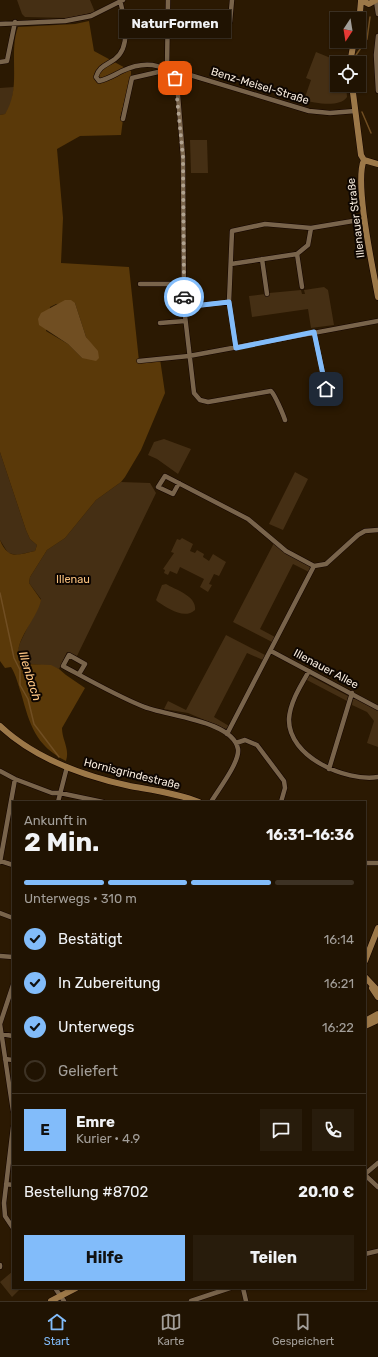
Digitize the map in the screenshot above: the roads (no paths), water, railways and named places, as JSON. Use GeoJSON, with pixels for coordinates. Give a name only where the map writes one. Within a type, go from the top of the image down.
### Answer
{"type":"FeatureCollection","features":[{"type":"Feature","properties":{"kind":"main road"},"geometry":{"type":"LineString","coordinates":[[361,12],[368,2]]}},
{"type":"Feature","properties":{"kind":"main road"},"geometry":{"type":"LineString","coordinates":[[353,92],[361,155],[364,160],[378,164]]}},
{"type":"Feature","properties":{"kind":"main road","name":"Illenauer Straße"},"geometry":{"type":"LineString","coordinates":[[364,160],[360,178],[378,297]]}},
{"type":"Feature","properties":{"kind":"main road","name":"Hornisgrindestraße"},"geometry":{"type":"LineString","coordinates":[[0,726],[25,746],[67,767],[126,785],[193,801]]}},
{"type":"Feature","properties":{"kind":"main road"},"geometry":{"type":"LineString","coordinates":[[366,958],[378,928]]}},
{"type":"Feature","properties":{"kind":"main road"},"geometry":{"type":"LineString","coordinates":[[366,979],[378,991]]}},
{"type":"Feature","properties":{"kind":"main road"},"geometry":{"type":"LineString","coordinates":[[371,984],[378,997]]}},
{"type":"Feature","properties":{"kind":"main road"},"geometry":{"type":"LineString","coordinates":[[367,1023],[378,1014]]}},
{"type":"Feature","properties":{"kind":"main road"},"geometry":{"type":"LineString","coordinates":[[367,1023],[378,1020]]}},
{"type":"Feature","properties":{"kind":"main road"},"geometry":{"type":"LineString","coordinates":[[367,1023],[378,1026]]}},
{"type":"Feature","properties":{"kind":"main road"},"geometry":{"type":"LineString","coordinates":[[51,1301],[62,1298],[75,1289]]}},
{"type":"Feature","properties":{"kind":"street"},"geometry":{"type":"LineString","coordinates":[[167,70],[168,0]]}},
{"type":"Feature","properties":{"kind":"street"},"geometry":{"type":"LineString","coordinates":[[214,21],[230,22],[232,0]]}},
{"type":"Feature","properties":{"kind":"street"},"geometry":{"type":"LineString","coordinates":[[0,24],[15,22],[65,21],[91,16],[121,1],[125,25],[122,51],[116,58],[102,65],[96,77],[99,81],[107,80],[123,70],[148,64],[159,65],[167,70]]}},
{"type":"Feature","properties":{"kind":"street"},"geometry":{"type":"LineString","coordinates":[[368,2],[378,14]]}},
{"type":"Feature","properties":{"kind":"street"},"geometry":{"type":"LineString","coordinates":[[0,62],[7,61],[15,22]]}},
{"type":"Feature","properties":{"kind":"street"},"geometry":{"type":"LineString","coordinates":[[378,36],[378,91]]}},
{"type":"Feature","properties":{"kind":"street","name":"Benz-Meisel-Straße"},"geometry":{"type":"LineString","coordinates":[[123,119],[132,78],[167,70],[176,71],[309,111],[330,113],[355,111]]}},
{"type":"Feature","properties":{"kind":"street"},"geometry":{"type":"LineString","coordinates":[[176,71],[183,157],[184,307],[194,393],[200,400],[208,402],[271,391],[275,395],[285,420]]}},
{"type":"Feature","properties":{"kind":"street"},"geometry":{"type":"LineString","coordinates":[[236,348],[229,302],[232,231],[265,224],[311,228],[365,219]]}},
{"type":"Feature","properties":{"kind":"street"},"geometry":{"type":"LineString","coordinates":[[230,264],[297,254],[308,244],[311,228]]}},
{"type":"Feature","properties":{"kind":"street"},"geometry":{"type":"LineString","coordinates":[[297,254],[302,287]]}},
{"type":"Feature","properties":{"kind":"street"},"geometry":{"type":"LineString","coordinates":[[262,259],[267,294]]}},
{"type":"Feature","properties":{"kind":"street"},"geometry":{"type":"LineString","coordinates":[[140,284],[184,284]]}},
{"type":"Feature","properties":{"kind":"street"},"geometry":{"type":"LineString","coordinates":[[184,307],[229,302]]}},
{"type":"Feature","properties":{"kind":"street"},"geometry":{"type":"LineString","coordinates":[[160,323],[185,321]]}},
{"type":"Feature","properties":{"kind":"street"},"geometry":{"type":"LineString","coordinates":[[139,361],[189,356],[378,321]]}},
{"type":"Feature","properties":{"kind":"street"},"geometry":{"type":"LineString","coordinates":[[314,332],[329,402]]}},
{"type":"Feature","properties":{"kind":"street"},"geometry":{"type":"LineString","coordinates":[[179,484],[248,519],[286,551],[314,566],[326,564],[358,534],[365,531],[378,530]]}},
{"type":"Feature","properties":{"kind":"street"},"geometry":{"type":"LineString","coordinates":[[227,734],[314,566]]}},
{"type":"Feature","properties":{"kind":"street","name":"Illenauer Allee"},"geometry":{"type":"LineString","coordinates":[[270,651],[377,705]]}},
{"type":"Feature","properties":{"kind":"street"},"geometry":{"type":"LineString","coordinates":[[79,674],[85,664],[69,655],[63,666],[143,707],[198,720],[227,734],[236,743],[238,754],[212,801]]}},
{"type":"Feature","properties":{"kind":"street"},"geometry":{"type":"LineString","coordinates":[[309,671],[297,693],[289,720],[298,744],[313,760],[329,769],[350,776],[378,777]]}},
{"type":"Feature","properties":{"kind":"street"},"geometry":{"type":"LineString","coordinates":[[329,769],[352,693]]}},
{"type":"Feature","properties":{"kind":"street"},"geometry":{"type":"LineString","coordinates":[[236,743],[245,740],[257,745],[284,781],[285,788],[281,801]]}},
{"type":"Feature","properties":{"kind":"street"},"geometry":{"type":"LineString","coordinates":[[58,801],[67,767]]}},
{"type":"Feature","properties":{"kind":"street"},"geometry":{"type":"LineString","coordinates":[[0,771],[52,793],[60,793],[98,801]]}},
{"type":"Feature","properties":{"kind":"street"},"geometry":{"type":"LineString","coordinates":[[12,865],[0,861],[16,779]]}},
{"type":"Feature","properties":{"kind":"street"},"geometry":{"type":"LineString","coordinates":[[366,863],[378,863]]}},
{"type":"Feature","properties":{"kind":"street"},"geometry":{"type":"LineString","coordinates":[[0,913],[12,918]]}},
{"type":"Feature","properties":{"kind":"street"},"geometry":{"type":"LineString","coordinates":[[0,956],[12,957]]}},
{"type":"Feature","properties":{"kind":"street"},"geometry":{"type":"LineString","coordinates":[[12,988],[0,1024],[12,1091]]}},
{"type":"Feature","properties":{"kind":"street"},"geometry":{"type":"LineString","coordinates":[[1,1034],[12,1036]]}},
{"type":"Feature","properties":{"kind":"street"},"geometry":{"type":"LineString","coordinates":[[5,1058],[12,1060]]}},
{"type":"Feature","properties":{"kind":"street"},"geometry":{"type":"LineString","coordinates":[[12,1151],[2,1216],[12,1227]]}},
{"type":"Feature","properties":{"kind":"street"},"geometry":{"type":"LineString","coordinates":[[366,1173],[378,1162]]}},
{"type":"Feature","properties":{"kind":"street"},"geometry":{"type":"LineString","coordinates":[[366,1175],[378,1187]]}},
{"type":"Feature","properties":{"kind":"street"},"geometry":{"type":"LineString","coordinates":[[6,1184],[12,1185]]}},
{"type":"Feature","properties":{"kind":"street"},"geometry":{"type":"LineString","coordinates":[[366,1254],[378,1251]]}},
{"type":"Feature","properties":{"kind":"street"},"geometry":{"type":"LineString","coordinates":[[56,1289],[62,1298]]}},
{"type":"Feature","properties":{"kind":"street"},"geometry":{"type":"LineString","coordinates":[[191,1301],[227,1289]]}},
{"type":"Feature","properties":{"kind":"street"},"geometry":{"type":"LineString","coordinates":[[243,1289],[246,1301]]}},
{"type":"Feature","properties":{"kind":"waterway"},"geometry":{"type":"LineString","coordinates":[[355,56],[367,39],[370,17]]}},
{"type":"Feature","properties":{"kind":"waterway"},"geometry":{"type":"LineString","coordinates":[[362,112],[371,133]]}},
{"type":"Feature","properties":{"kind":"waterway","name":"Illenbach"},"geometry":{"type":"LineString","coordinates":[[0,593],[14,658],[20,670],[20,685],[28,699],[34,724],[59,757]]}},
{"type":"Feature","properties":{"kind":"place","name":"NaturFormen"},"geometry":{"type":"Point","coordinates":[175,78]}},
{"type":"Feature","properties":{"kind":"park label","name":"Illenau"},"geometry":{"type":"Point","coordinates":[73,579]}}]}
